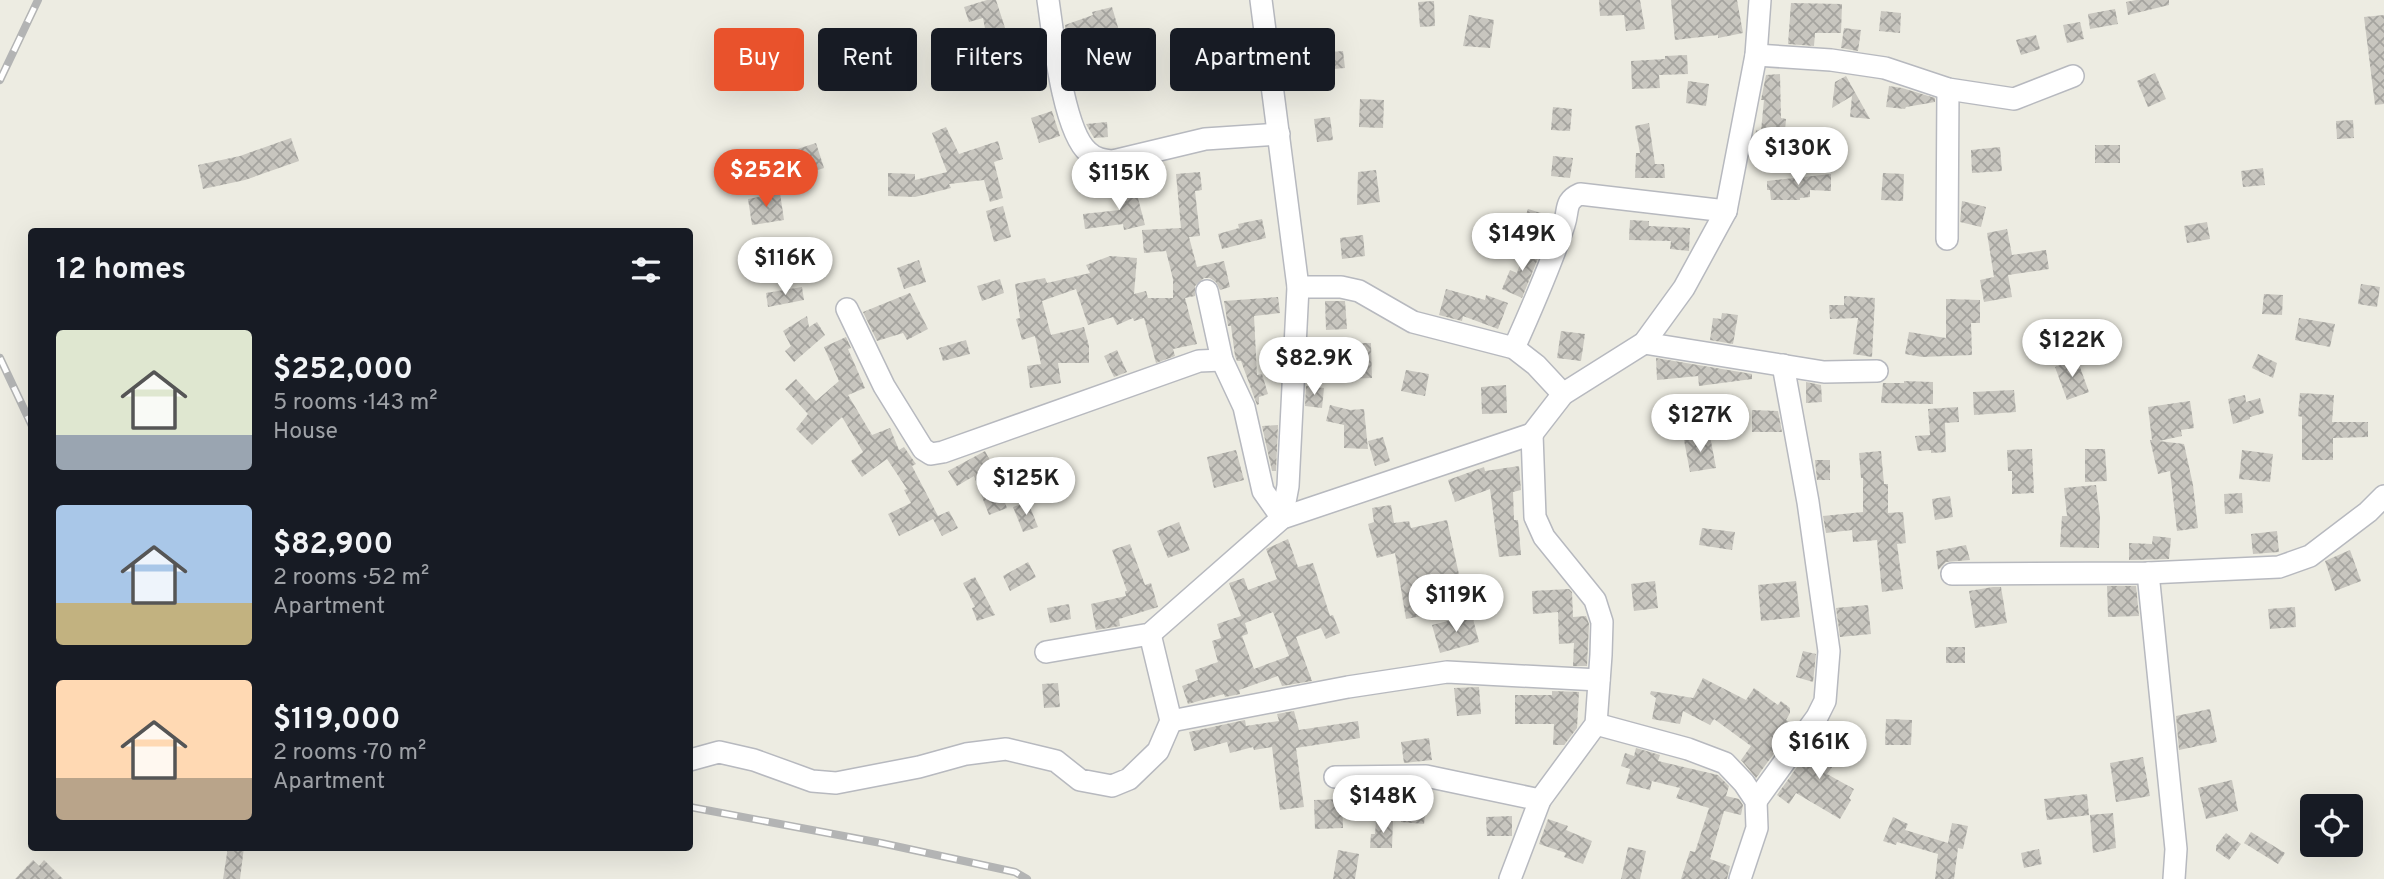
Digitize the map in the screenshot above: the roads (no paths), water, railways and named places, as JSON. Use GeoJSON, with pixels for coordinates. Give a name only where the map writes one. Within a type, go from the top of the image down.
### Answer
{"type":"FeatureCollection","features":[{"type":"Feature","properties":{"kind":"street"},"geometry":{"type":"LineString","coordinates":[[1048,0],[1060,79],[1076,137],[1087,152],[1099,159],[1113,161],[1205,139],[1279,134]]}},
{"type":"Feature","properties":{"kind":"street"},"geometry":{"type":"LineString","coordinates":[[1261,0],[1298,287],[1288,486],[1282,518]]}},
{"type":"Feature","properties":{"kind":"street"},"geometry":{"type":"LineString","coordinates":[[1046,652],[1150,634],[1282,518],[1532,434],[1563,394],[1644,343],[1684,288],[1726,211],[1756,55],[1760,0]]}},
{"type":"Feature","properties":{"kind":"street"},"geometry":{"type":"LineString","coordinates":[[1756,55],[1831,60],[1885,68],[1948,89],[2014,99],[2073,76]]}},
{"type":"Feature","properties":{"kind":"street"},"geometry":{"type":"LineString","coordinates":[[1947,239],[1948,89]]}},
{"type":"Feature","properties":{"kind":"street"},"geometry":{"type":"LineString","coordinates":[[1514,348],[1546,276],[1565,220],[1567,202],[1572,198],[1580,194],[1726,211]]}},
{"type":"Feature","properties":{"kind":"street"},"geometry":{"type":"LineString","coordinates":[[1298,287],[1341,287],[1359,291],[1413,322],[1514,348],[1536,365],[1563,394]]}},
{"type":"Feature","properties":{"kind":"street"},"geometry":{"type":"LineString","coordinates":[[1207,291],[1222,360],[1244,407],[1264,491],[1282,518]]}},
{"type":"Feature","properties":{"kind":"street"},"geometry":{"type":"LineString","coordinates":[[847,309],[884,386],[923,449],[932,454],[1199,361],[1222,360]]}},
{"type":"Feature","properties":{"kind":"street"},"geometry":{"type":"LineString","coordinates":[[1644,343],[1824,372],[1877,371]]}},
{"type":"Feature","properties":{"kind":"street"},"geometry":{"type":"LineString","coordinates":[[1756,801],[1825,701],[1829,651],[1808,502],[1783,365]]}},
{"type":"Feature","properties":{"kind":"street"},"geometry":{"type":"LineString","coordinates":[[1510,879],[1540,800],[1596,724],[1602,622],[1595,600],[1544,537],[1535,517],[1532,434]]}},
{"type":"Feature","properties":{"kind":"street"},"geometry":{"type":"LineString","coordinates":[[1952,574],[2148,573],[2279,567],[2310,556],[2368,512],[2384,496]]}},
{"type":"Feature","properties":{"kind":"street"},"geometry":{"type":"LineString","coordinates":[[2148,573],[2176,849],[2174,879]]}},
{"type":"Feature","properties":{"kind":"street"},"geometry":{"type":"LineString","coordinates":[[693,759],[719,752],[754,760],[812,781],[836,783],[919,767],[966,754],[1006,749],[1056,761],[1080,780],[1112,786],[1129,779],[1158,751],[1171,721],[1150,634]]}},
{"type":"Feature","properties":{"kind":"street"},"geometry":{"type":"LineString","coordinates":[[1171,721],[1348,687],[1447,672],[1599,680]]}},
{"type":"Feature","properties":{"kind":"street"},"geometry":{"type":"LineString","coordinates":[[1596,724],[1688,749],[1725,763],[1744,783],[1756,801],[1757,828],[1740,879]]}},
{"type":"Feature","properties":{"kind":"street"},"geometry":{"type":"LineString","coordinates":[[1335,777],[1426,776],[1540,800]]}},
{"type":"Feature","properties":{"kind":"railway"},"geometry":{"type":"LineString","coordinates":[[0,80],[38,0]]}},
{"type":"Feature","properties":{"kind":"railway"},"geometry":{"type":"LineString","coordinates":[[0,358],[28,418]]}},
{"type":"Feature","properties":{"kind":"railway"},"geometry":{"type":"LineString","coordinates":[[693,808],[881,843],[1015,872],[1027,879]]}}]}
